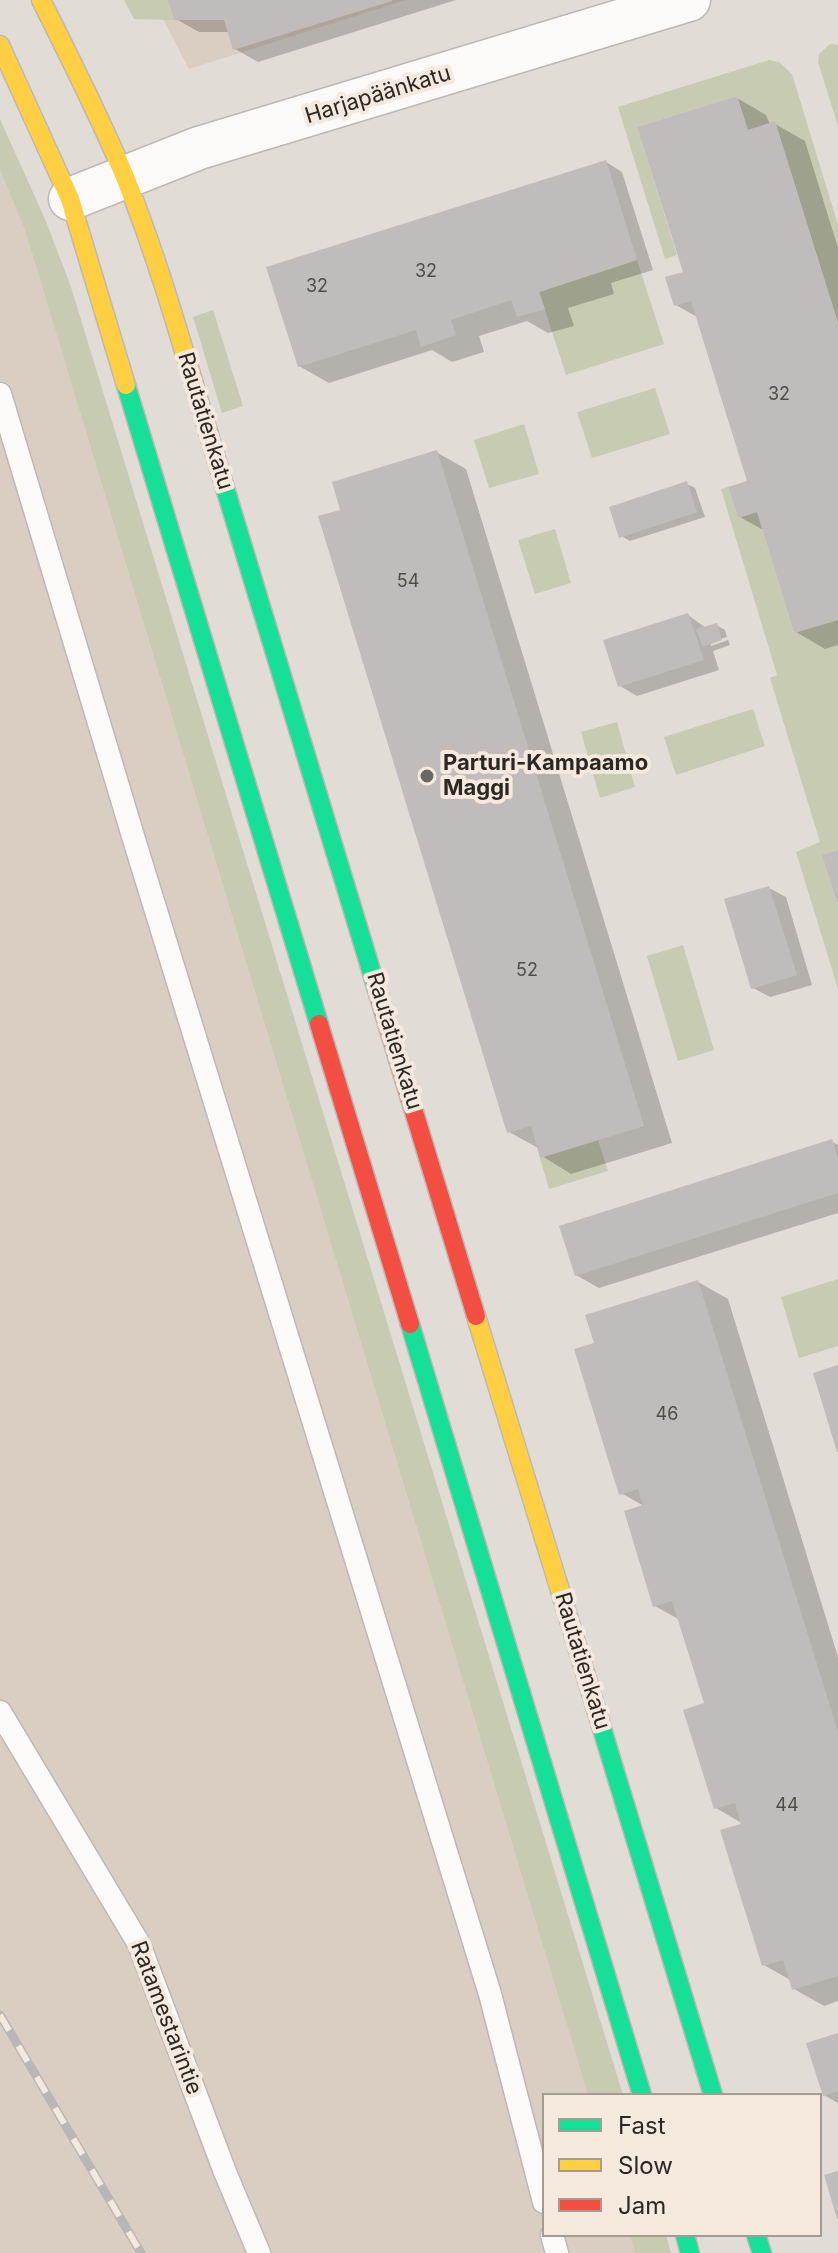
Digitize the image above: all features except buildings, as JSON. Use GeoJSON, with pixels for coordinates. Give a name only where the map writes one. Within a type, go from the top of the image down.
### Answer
{"type":"FeatureCollection","features":[{"type":"Feature","properties":{"kind":"main road","name":"Rautatienkatu"},"geometry":{"type":"LineString","coordinates":[[41,0],[82,81],[125,178],[171,308],[712,2093]]}},
{"type":"Feature","properties":{"kind":"main road"},"geometry":{"type":"LineString","coordinates":[[0,45],[70,199],[641,2093]]}},
{"type":"Feature","properties":{"kind":"street","name":"Harjapäänkatu"},"geometry":{"type":"LineString","coordinates":[[70,199],[199,148],[689,0]]}},
{"type":"Feature","properties":{"kind":"lane"},"geometry":{"type":"LineString","coordinates":[[0,394],[490,1994],[542,2194]]}},
{"type":"Feature","properties":{"kind":"lane","name":"Ratamestarintie"},"geometry":{"type":"LineString","coordinates":[[0,1712],[139,1944],[259,2253]]}},
{"type":"Feature","properties":{"kind":"shaded area"},"geometry":{"type":"Polygon","coordinates":[[[153,0],[406,0],[189,69],[153,0]]]}},
{"type":"Feature","properties":{"kind":"shaded area"},"geometry":{"type":"Polygon","coordinates":[[[0,170],[25,230],[587,2093],[542,2093],[542,2237],[631,2237],[635,2253],[0,2253],[0,170]]]}},
{"type":"Feature","properties":{"kind":"green space"},"geometry":{"type":"Polygon","coordinates":[[[124,0],[168,0],[174,20],[134,19],[124,0]]]}},
{"type":"Feature","properties":{"kind":"green space"},"geometry":{"type":"Polygon","coordinates":[[[830,44],[838,45],[838,126],[818,62],[819,54],[830,44]]]}},
{"type":"Feature","properties":{"kind":"green space"},"geometry":{"type":"Polygon","coordinates":[[[769,60],[779,62],[792,74],[838,225],[838,323],[775,122],[748,130],[737,96],[637,127],[677,255],[665,259],[618,107],[769,60]]]}},
{"type":"Feature","properties":{"kind":"green space"},"geometry":{"type":"Polygon","coordinates":[[[0,119],[45,219],[71,287],[622,2093],[587,2093],[25,230],[0,170],[0,119]]]}},
{"type":"Feature","properties":{"kind":"green space"},"geometry":{"type":"Polygon","coordinates":[[[637,260],[664,344],[566,375],[539,292],[637,260]]]}},
{"type":"Feature","properties":{"kind":"green space"},"geometry":{"type":"Polygon","coordinates":[[[213,310],[243,406],[222,413],[193,317],[213,310]]]}},
{"type":"Feature","properties":{"kind":"green space"},"geometry":{"type":"Polygon","coordinates":[[[655,388],[670,434],[592,458],[577,412],[655,388]]]}},
{"type":"Feature","properties":{"kind":"green space"},"geometry":{"type":"Polygon","coordinates":[[[524,424],[539,474],[489,488],[474,440],[524,424]]]}},
{"type":"Feature","properties":{"kind":"green space"},"geometry":{"type":"Polygon","coordinates":[[[728,487],[738,518],[757,512],[794,633],[838,620],[838,850],[823,855],[838,904],[838,989],[796,852],[820,842],[770,678],[777,675],[721,489],[728,487]]]}},
{"type":"Feature","properties":{"kind":"green space"},"geometry":{"type":"Polygon","coordinates":[[[555,529],[571,583],[535,594],[518,540],[555,529]]]}},
{"type":"Feature","properties":{"kind":"green space"},"geometry":{"type":"Polygon","coordinates":[[[753,709],[765,746],[676,775],[664,737],[753,709]]]}},
{"type":"Feature","properties":{"kind":"green space"},"geometry":{"type":"Polygon","coordinates":[[[617,722],[635,787],[600,798],[581,732],[617,722]]]}},
{"type":"Feature","properties":{"kind":"green space"},"geometry":{"type":"Polygon","coordinates":[[[683,945],[714,1050],[678,1061],[647,956],[683,945]]]}},
{"type":"Feature","properties":{"kind":"green space"},"geometry":{"type":"Polygon","coordinates":[[[598,1140],[608,1171],[549,1189],[540,1158],[598,1140]]]}},
{"type":"Feature","properties":{"kind":"green space"},"geometry":{"type":"Polygon","coordinates":[[[838,1279],[838,1346],[799,1358],[781,1297],[838,1279]]]}},
{"type":"Feature","properties":{"kind":"green space"},"geometry":{"type":"Polygon","coordinates":[[[631,2237],[667,2237],[671,2253],[635,2253],[631,2237]]]}},
{"type":"Feature","properties":{"kind":"railway"},"geometry":{"type":"LineString","coordinates":[[0,2015],[141,2253]]}},
{"type":"Feature","properties":{"kind":"traffic: fast"},"geometry":{"type":"LineString","coordinates":[[126,385],[319,1024]]}},
{"type":"Feature","properties":{"kind":"traffic: fast"},"geometry":{"type":"LineString","coordinates":[[219,468],[377,990]]}},
{"type":"Feature","properties":{"kind":"traffic: fast"},"geometry":{"type":"LineString","coordinates":[[410,1324],[641,2093]]}},
{"type":"Feature","properties":{"kind":"traffic: fast"},"geometry":{"type":"LineString","coordinates":[[563,1600],[712,2093]]}},
{"type":"Feature","properties":{"kind":"traffic: fast"},"geometry":{"type":"LineString","coordinates":[[686,2237],[690,2253]]}},
{"type":"Feature","properties":{"kind":"traffic: fast"},"geometry":{"type":"LineString","coordinates":[[757,2237],[762,2253]]}},
{"type":"Feature","properties":{"kind":"traffic: slow"},"geometry":{"type":"LineString","coordinates":[[41,0],[105,132],[139,212],[219,468]]}},
{"type":"Feature","properties":{"kind":"traffic: slow"},"geometry":{"type":"LineString","coordinates":[[0,45],[70,199],[126,385]]}},
{"type":"Feature","properties":{"kind":"traffic: slow"},"geometry":{"type":"LineString","coordinates":[[476,1316],[563,1600]]}},
{"type":"Feature","properties":{"kind":"traffic: jam"},"geometry":{"type":"LineString","coordinates":[[377,990],[476,1316]]}},
{"type":"Feature","properties":{"kind":"traffic: jam"},"geometry":{"type":"LineString","coordinates":[[319,1024],[410,1324]]}},
{"type":"Feature","properties":{"kind":"place","name":"Parturi-Kampaamo Maggi"},"geometry":{"type":"Point","coordinates":[427,776]}}]}
